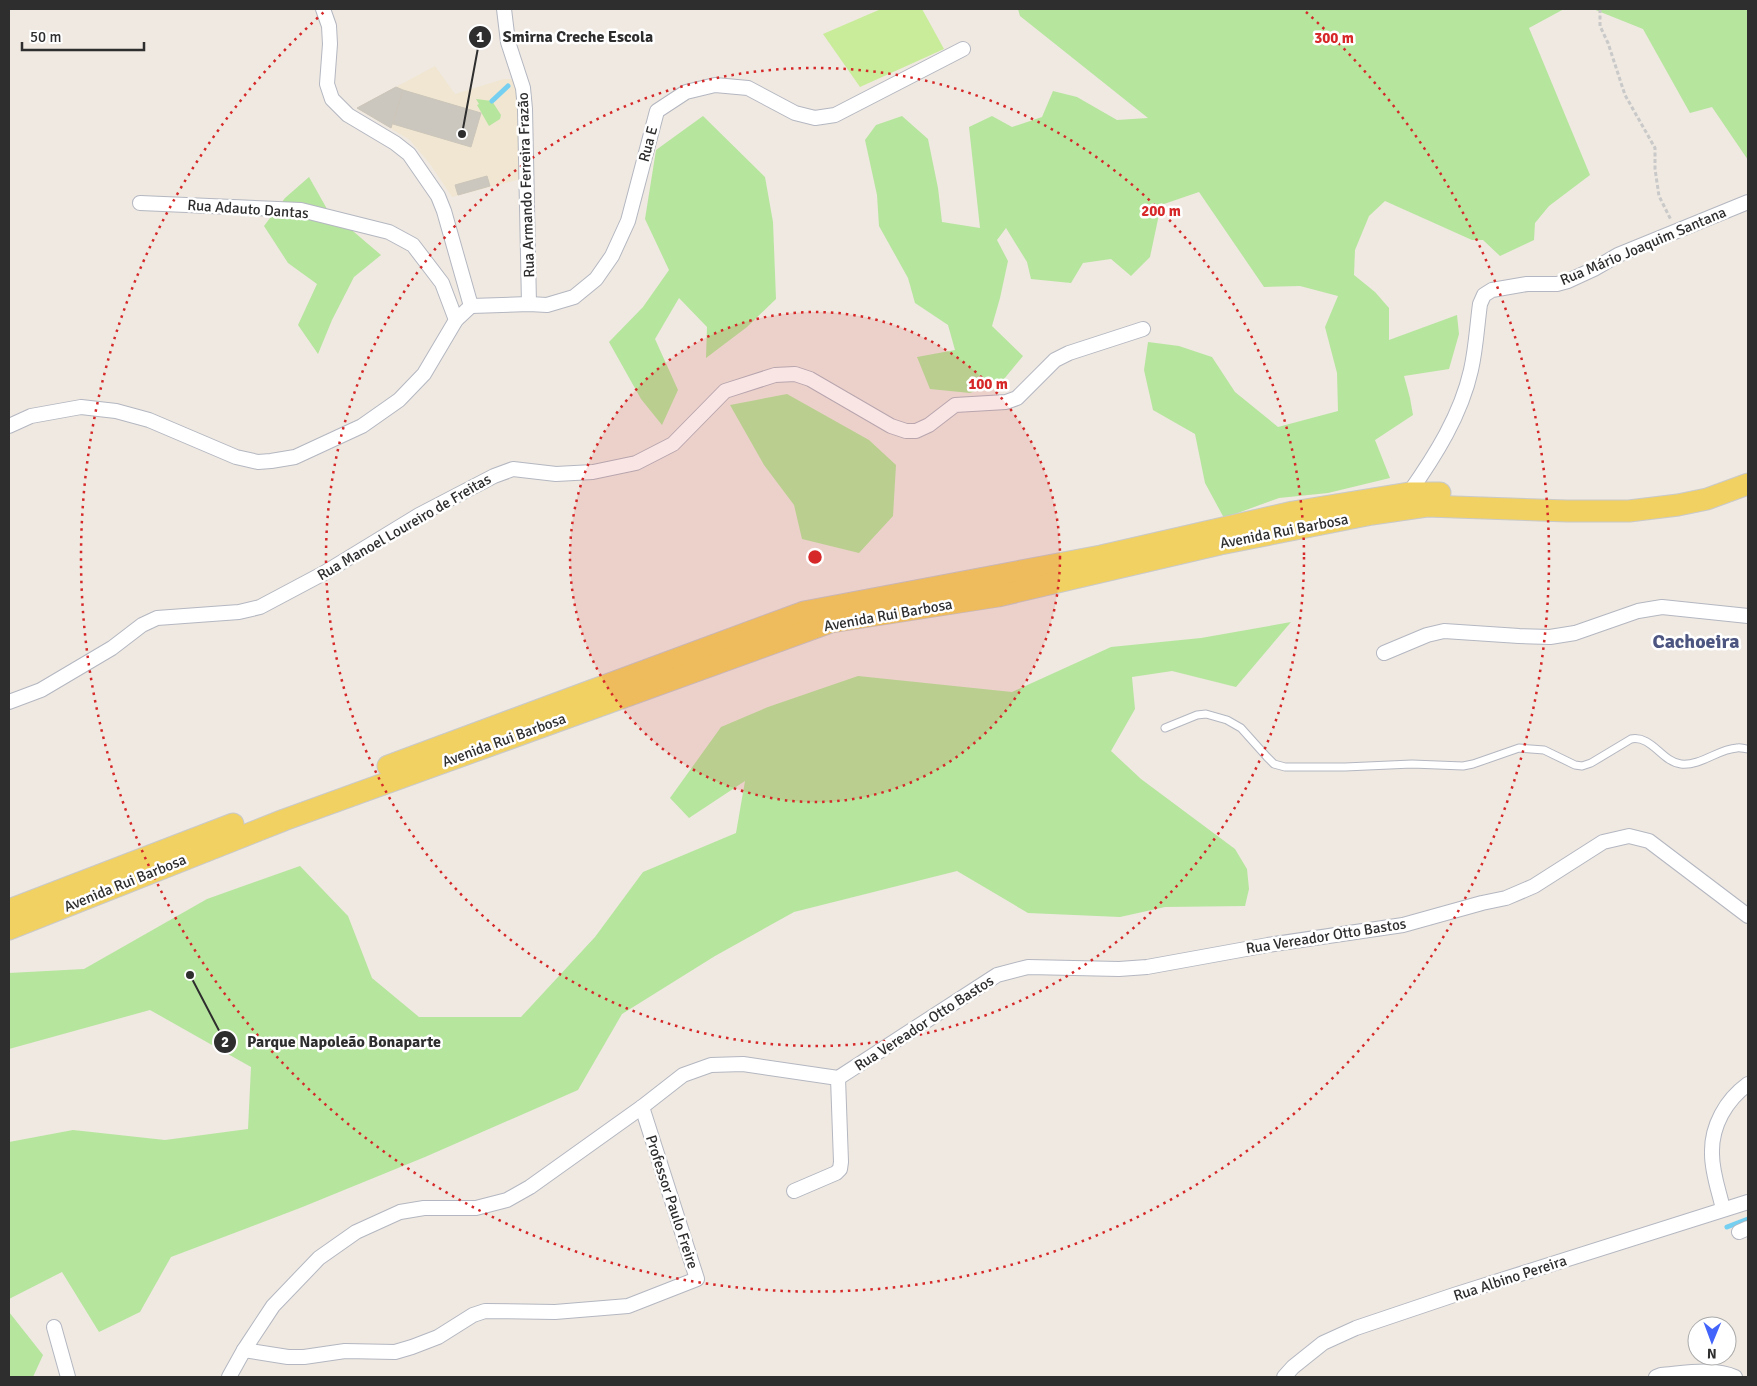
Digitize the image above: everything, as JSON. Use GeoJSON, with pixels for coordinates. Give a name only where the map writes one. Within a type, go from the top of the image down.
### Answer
{"type":"FeatureCollection","features":[{"type":"Feature","properties":{"kind":"main road","name":"Avenida Rui Barbosa"},"geometry":{"type":"LineString","coordinates":[[9,910],[406,759],[804,612],[1101,556],[1293,512],[1409,494],[1454,493],[1560,498],[1630,497],[1666,493],[1707,485],[1748,472]]}},
{"type":"Feature","properties":{"kind":"main road","name":"Avenida Rui Barbosa"},"geometry":{"type":"LineString","coordinates":[[9,929],[293,816],[831,622],[998,596],[1220,544],[1372,514],[1427,506],[1567,511],[1629,511],[1697,501],[1748,484]]}},
{"type":"Feature","properties":{"kind":"street"},"geometry":{"type":"LineString","coordinates":[[9,426],[31,416],[81,407],[116,411],[149,420],[236,457],[272,461],[295,457],[362,426],[399,400],[424,374],[456,320],[471,306],[438,196],[409,154],[395,143],[348,115],[332,99],[327,84],[330,44],[329,26],[323,9]]}},
{"type":"Feature","properties":{"kind":"street","name":"Rua Armando Ferreira Frazão"},"geometry":{"type":"LineString","coordinates":[[504,9],[508,42],[523,88],[525,108],[530,304]]}},
{"type":"Feature","properties":{"kind":"street","name":"Rua E"},"geometry":{"type":"LineString","coordinates":[[471,306],[547,305],[574,297],[596,279],[612,256],[628,221],[657,111],[686,92],[715,85],[748,88],[796,113],[815,118],[835,115],[963,49]]}},
{"type":"Feature","properties":{"kind":"street","name":"Rua Mário Joaquim Santana"},"geometry":{"type":"LineString","coordinates":[[1409,494],[1432,460],[1465,394],[1472,368],[1480,304],[1484,295],[1492,290],[1527,284],[1557,284],[1568,281],[1618,255],[1748,202]]}},
{"type":"Feature","properties":{"kind":"street","name":"Rua Adauto Dantas"},"geometry":{"type":"LineString","coordinates":[[140,203],[301,210],[389,232],[413,245],[442,283],[456,320]]}},
{"type":"Feature","properties":{"kind":"street","name":"Rua Manoel Loureiro de Freitas"},"geometry":{"type":"LineString","coordinates":[[9,702],[41,690],[112,648],[142,625],[157,618],[238,612],[260,607],[324,573],[419,516],[494,476],[513,469],[556,474],[594,472],[636,463],[673,444],[725,391],[775,375],[795,374],[810,379],[891,426],[906,431],[916,431],[929,425],[955,404],[1006,402],[1017,398],[1055,360],[1069,353],[1143,329]]}},
{"type":"Feature","properties":{"kind":"street"},"geometry":{"type":"LineString","coordinates":[[1384,653],[1427,635],[1444,631],[1550,637],[1575,633],[1638,612],[1662,607],[1748,616]]}},
{"type":"Feature","properties":{"kind":"street","name":"Rua Vereador Otto Bastos"},"geometry":{"type":"LineString","coordinates":[[229,1377],[273,1306],[319,1258],[356,1232],[400,1212],[424,1208],[476,1208],[506,1200],[530,1187],[642,1107],[683,1075],[711,1065],[743,1064],[838,1078],[998,975],[1028,967],[1119,969],[1147,967],[1268,945],[1403,925],[1506,898],[1534,886],[1603,842],[1629,836],[1649,841],[1748,916]]}},
{"type":"Feature","properties":{"kind":"street"},"geometry":{"type":"LineString","coordinates":[[794,1191],[836,1173],[840,1169],[838,1078]]}},
{"type":"Feature","properties":{"kind":"street"},"geometry":{"type":"LineString","coordinates":[[1723,1209],[1715,1176],[1712,1146],[1716,1127],[1724,1108],[1748,1084]]}},
{"type":"Feature","properties":{"kind":"street","name":"Professor Paulo Freire"},"geometry":{"type":"LineString","coordinates":[[244,1350],[304,1358],[345,1351],[395,1352],[412,1348],[438,1337],[473,1315],[485,1311],[555,1312],[628,1306],[697,1279],[642,1107]]}},
{"type":"Feature","properties":{"kind":"street","name":"Rua Albino Pereira"},"geometry":{"type":"LineString","coordinates":[[1284,1377],[1292,1367],[1322,1343],[1356,1328],[1463,1292],[1748,1202]]}},
{"type":"Feature","properties":{"kind":"street"},"geometry":{"type":"LineString","coordinates":[[54,1326],[68,1377]]}},
{"type":"Feature","properties":{"kind":"street"},"geometry":{"type":"LineString","coordinates":[[1656,1377],[1661,1375],[1714,1372],[1726,1373],[1735,1377]]}},
{"type":"Feature","properties":{"kind":"lane"},"geometry":{"type":"LineString","coordinates":[[1165,728],[1197,715],[1206,714],[1227,720],[1241,728],[1266,758],[1274,764],[1285,767],[1412,764],[1463,766],[1519,748],[1544,750],[1575,765],[1582,766],[1591,763],[1631,739],[1638,738],[1680,764],[1691,763],[1737,748],[1748,749]]}},
{"type":"Feature","properties":{"kind":"path"},"geometry":{"type":"LineString","coordinates":[[1600,9],[1600,26],[1608,43],[1625,95],[1654,148],[1659,196],[1672,222]]}},
{"type":"Feature","properties":{"kind":"shaded area"},"geometry":{"type":"Polygon","coordinates":[[[435,66],[455,94],[504,79],[523,79],[524,178],[452,197],[430,164],[410,140],[357,108],[435,66]]]}},
{"type":"Feature","properties":{"kind":"green space"},"geometry":{"type":"Polygon","coordinates":[[[881,9],[922,9],[944,49],[860,87],[823,34],[881,9]]]}},
{"type":"Feature","properties":{"kind":"green space"},"geometry":{"type":"Polygon","coordinates":[[[1018,9],[1564,9],[1529,28],[1590,175],[1549,206],[1535,223],[1534,240],[1500,256],[1483,240],[1472,240],[1385,201],[1369,216],[1355,250],[1354,275],[1375,292],[1389,308],[1389,340],[1457,315],[1459,334],[1449,369],[1404,376],[1413,415],[1375,440],[1390,478],[1328,493],[1279,498],[1224,518],[1205,483],[1195,434],[1153,410],[1144,370],[1148,342],[1179,346],[1212,357],[1235,392],[1278,427],[1338,411],[1337,373],[1325,327],[1338,296],[1300,286],[1264,287],[1199,192],[1161,205],[1150,257],[1131,276],[1111,259],[1083,263],[1071,283],[1031,279],[1027,262],[1006,228],[997,240],[1008,261],[992,326],[1023,356],[1004,379],[970,393],[930,389],[917,357],[955,350],[948,325],[915,303],[908,278],[879,226],[877,195],[865,140],[876,125],[902,116],[928,139],[938,188],[942,222],[980,228],[969,127],[992,116],[1012,127],[1042,117],[1053,91],[1077,97],[1117,120],[1148,118],[1020,16],[1018,9]]]}},
{"type":"Feature","properties":{"kind":"green space"},"geometry":{"type":"Polygon","coordinates":[[[1593,9],[1748,9],[1748,160],[1712,107],[1690,113],[1643,29],[1593,9]]]}},
{"type":"Feature","properties":{"kind":"green space"},"geometry":{"type":"Polygon","coordinates":[[[476,99],[492,101],[501,115],[500,119],[489,126],[477,105],[479,104],[476,99]]]}},
{"type":"Feature","properties":{"kind":"green space"},"geometry":{"type":"Polygon","coordinates":[[[703,116],[765,177],[773,222],[776,299],[747,327],[706,358],[707,327],[679,298],[655,339],[678,390],[662,425],[641,399],[609,342],[643,307],[669,270],[645,219],[656,150],[703,116]]]}},
{"type":"Feature","properties":{"kind":"green space"},"geometry":{"type":"Polygon","coordinates":[[[309,177],[327,209],[381,255],[354,277],[332,320],[318,354],[298,325],[317,284],[288,263],[264,226],[285,198],[309,177]]]}},
{"type":"Feature","properties":{"kind":"green space"},"geometry":{"type":"Polygon","coordinates":[[[787,394],[869,440],[896,465],[893,516],[859,553],[802,539],[794,505],[764,465],[730,405],[787,394]]]}},
{"type":"Feature","properties":{"kind":"green space"},"geometry":{"type":"Polygon","coordinates":[[[1291,622],[1236,687],[1172,671],[1132,677],[1135,709],[1111,751],[1141,779],[1235,849],[1247,869],[1249,889],[1245,906],[1165,907],[1120,917],[1028,913],[957,871],[794,912],[715,956],[622,1014],[578,1090],[425,1157],[300,1208],[171,1257],[140,1312],[99,1332],[62,1272],[9,1299],[9,1142],[73,1130],[165,1140],[248,1129],[251,1067],[150,1010],[9,1049],[9,973],[84,969],[207,899],[300,866],[348,916],[372,978],[419,1017],[521,1017],[595,937],[643,872],[736,833],[745,781],[689,818],[670,798],[721,727],[768,707],[858,676],[1012,692],[1111,647],[1201,638],[1291,622]]]}},
{"type":"Feature","properties":{"kind":"green space"},"geometry":{"type":"Polygon","coordinates":[[[9,1312],[43,1355],[33,1377],[9,1377],[9,1312]]]}},
{"type":"Feature","properties":{"kind":"building"},"geometry":{"type":"Polygon","coordinates":[[[396,87],[403,90],[391,128],[357,108],[396,87]]]}},
{"type":"Feature","properties":{"kind":"building"},"geometry":{"type":"Polygon","coordinates":[[[403,90],[481,113],[471,147],[393,124],[403,90]]]}},
{"type":"Feature","properties":{"kind":"building"},"geometry":{"type":"Polygon","coordinates":[[[487,176],[490,186],[458,195],[455,185],[487,176]]]}},
{"type":"Feature","properties":{"kind":"waterway"},"geometry":{"type":"LineString","coordinates":[[492,101],[508,86]]}},
{"type":"Feature","properties":{"kind":"waterway"},"geometry":{"type":"LineString","coordinates":[[1727,1227],[1748,1219]]}},
{"type":"Feature","properties":{"kind":"place","name":"Smirna Creche Escola"},"geometry":{"type":"Point","coordinates":[462,134]}},
{"type":"Feature","properties":{"kind":"place","name":"Parque Napoleão Bonaparte"},"geometry":{"type":"Point","coordinates":[190,975]}},
{"type":"Feature","properties":{"kind":"district","name":"Cachoeira"},"geometry":{"type":"Point","coordinates":[1696,641]}}]}
